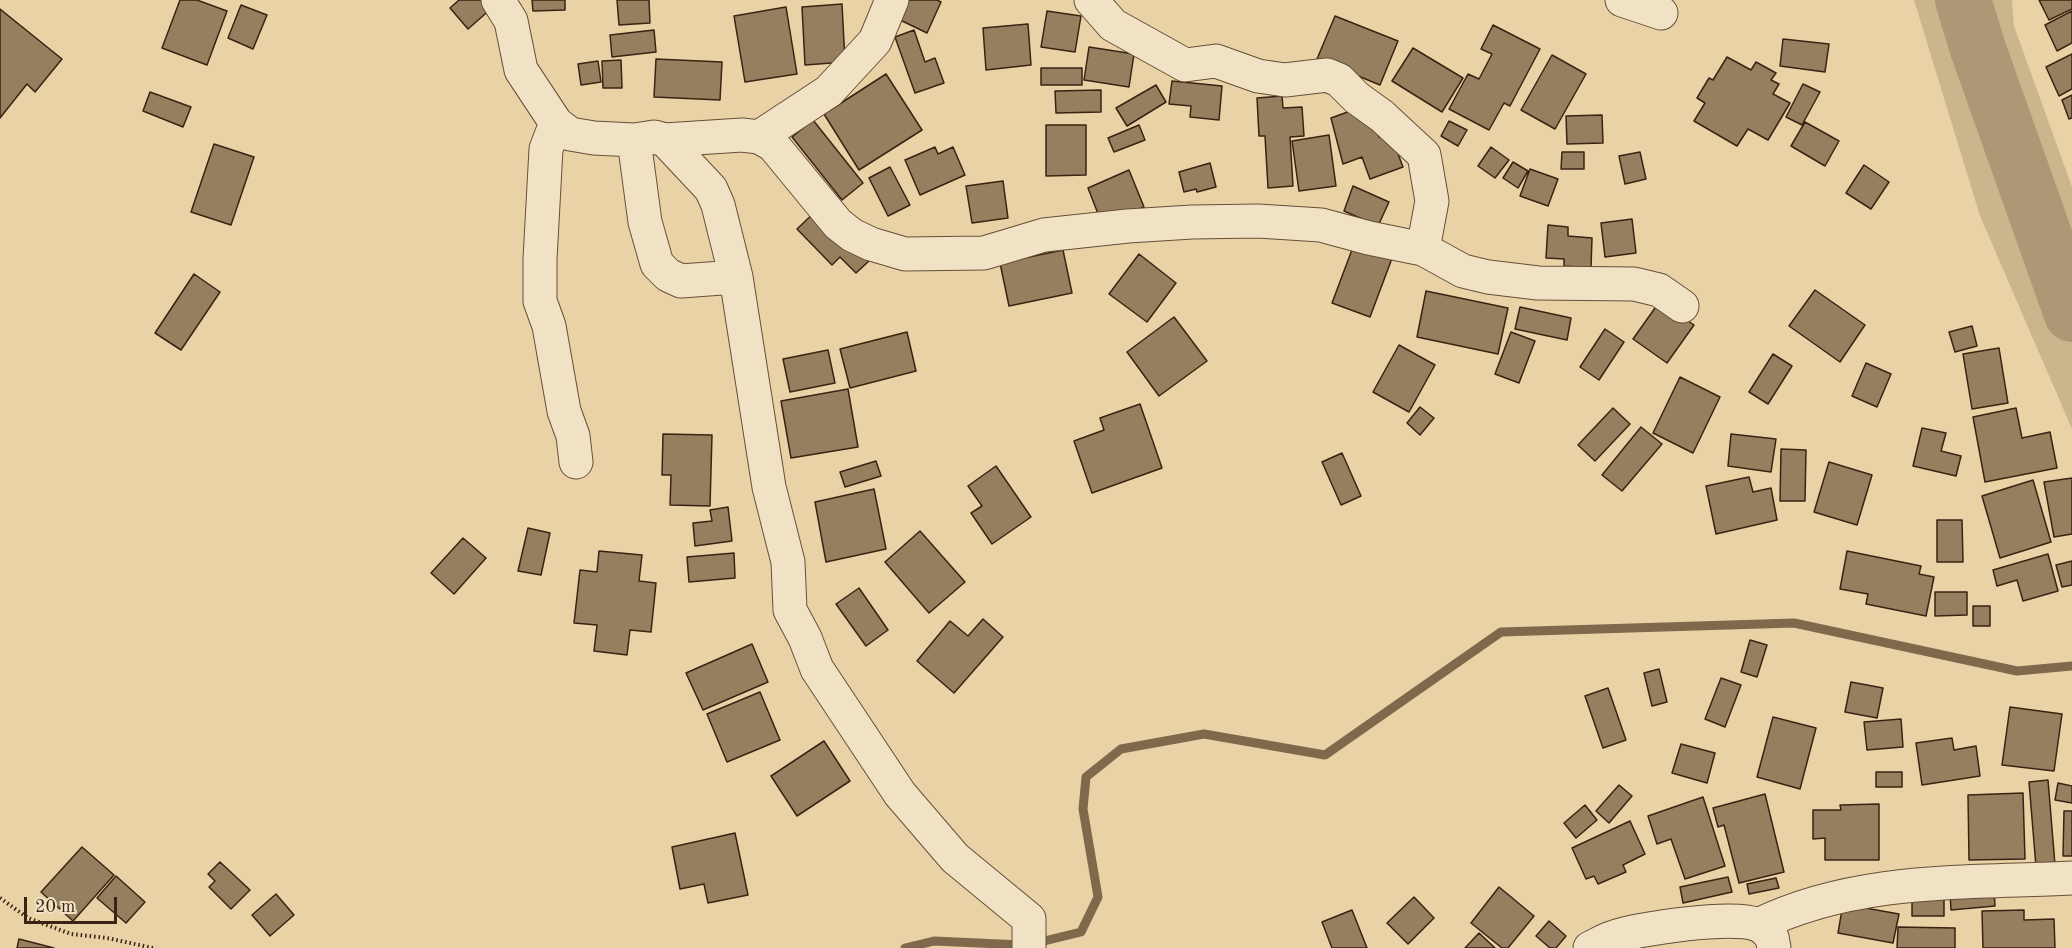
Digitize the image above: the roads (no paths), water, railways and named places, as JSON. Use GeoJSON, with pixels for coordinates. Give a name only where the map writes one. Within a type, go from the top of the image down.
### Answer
{"type":"FeatureCollection","features":[{"type":"Feature","properties":{"kind":"street"},"geometry":{"type":"LineString","coordinates":[[498,0],[511,21],[521,70],[556,123],[570,134],[594,138],[650,140],[720,135],[759,137],[773,145],[838,224],[852,235],[871,244],[905,254],[984,253],[1044,235],[1128,226],[1258,221],[1322,225],[1423,249],[1463,271],[1488,277],[1538,283],[1634,284],[1659,290],[1682,306]]}},
{"type":"Feature","properties":{"kind":"street"},"geometry":{"type":"LineString","coordinates":[[759,137],[828,91],[875,41],[892,0]]}},
{"type":"Feature","properties":{"kind":"street"},"geometry":{"type":"LineString","coordinates":[[1091,0],[1113,25],[1185,65],[1216,60],[1258,76],[1285,80],[1328,75],[1339,80],[1425,156],[1432,201],[1423,249]]}},
{"type":"Feature","properties":{"kind":"street"},"geometry":{"type":"LineString","coordinates":[[1622,0],[1661,13]]}},
{"type":"Feature","properties":{"kind":"street"},"geometry":{"type":"LineString","coordinates":[[556,123],[546,149],[540,301],[549,326],[564,411],[573,436],[576,462]]}},
{"type":"Feature","properties":{"kind":"street"},"geometry":{"type":"LineString","coordinates":[[650,140],[645,222],[657,264],[668,275],[681,281],[736,277]]}},
{"type":"Feature","properties":{"kind":"street"},"geometry":{"type":"LineString","coordinates":[[650,140],[711,189],[718,205],[736,277],[769,488],[788,562],[790,610],[805,638],[817,669],[900,794],[956,858],[1029,919],[1029,948]]}},
{"type":"Feature","properties":{"kind":"street"},"geometry":{"type":"LineString","coordinates":[[1590,948],[1610,938],[1700,922],[1731,921],[1766,936],[1781,914],[1830,898],[1914,884],[2072,878]]}},
{"type":"Feature","properties":{"kind":"waterway"},"geometry":{"type":"LineString","coordinates":[[1963,0],[1978,49],[2072,314]]}},
{"type":"Feature","properties":{"kind":"waterway"},"geometry":{"type":"LineString","coordinates":[[1036,943],[1081,932],[1098,897],[1083,809],[1086,777],[1121,749],[1204,734],[1325,755],[1501,632],[1794,623],[2017,671],[2072,666]]}},
{"type":"Feature","properties":{"kind":"waterway"},"geometry":{"type":"LineString","coordinates":[[905,948],[934,941],[1022,945]]}}]}
